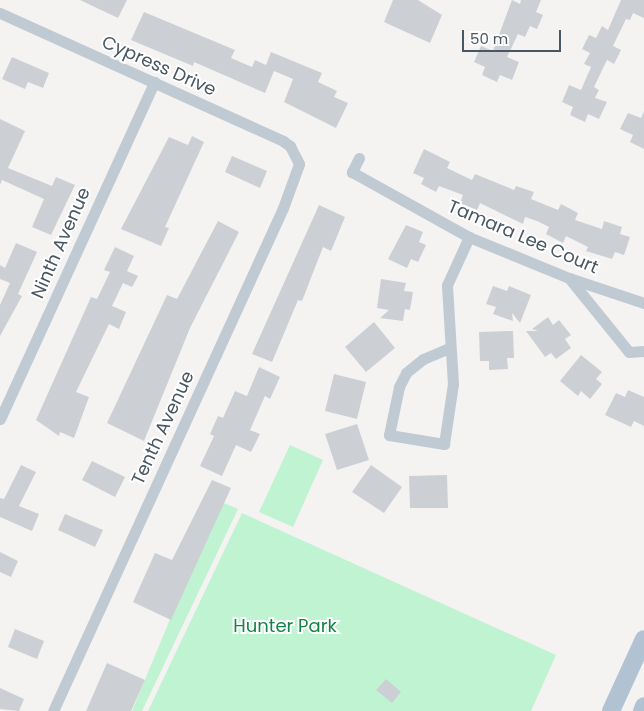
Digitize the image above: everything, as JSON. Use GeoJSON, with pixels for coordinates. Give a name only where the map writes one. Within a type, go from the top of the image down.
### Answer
{"type":"FeatureCollection","features":[{"type":"Feature","properties":{"kind":"main road"},"geometry":{"type":"LineString","coordinates":[[611,711],[644,639]]}},
{"type":"Feature","properties":{"kind":"main road"},"geometry":{"type":"LineString","coordinates":[[642,711],[644,706]]}},
{"type":"Feature","properties":{"kind":"street","name":"Cypress Drive"},"geometry":{"type":"LineString","coordinates":[[0,13],[283,141],[297,159]]}},
{"type":"Feature","properties":{"kind":"street","name":"Ninth Avenue"},"geometry":{"type":"LineString","coordinates":[[0,419],[154,82]]}},
{"type":"Feature","properties":{"kind":"street","name":"Tamara Lee Court"},"geometry":{"type":"LineString","coordinates":[[359,158],[352,172],[469,237],[569,278],[644,303]]}},
{"type":"Feature","properties":{"kind":"street","name":"Tenth Avenue"},"geometry":{"type":"LineString","coordinates":[[53,711],[283,208],[299,170],[297,159]]}},
{"type":"Feature","properties":{"kind":"street"},"geometry":{"type":"LineString","coordinates":[[449,348],[424,358],[406,373],[399,387],[389,435],[444,444],[453,384],[449,348],[447,285],[469,237]]}},
{"type":"Feature","properties":{"kind":"street"},"geometry":{"type":"LineString","coordinates":[[569,278],[629,352],[644,351]]}},
{"type":"Feature","properties":{"kind":"green space"},"geometry":{"type":"Polygon","coordinates":[[[290,445],[323,460],[293,527],[259,512],[290,445]]]}},
{"type":"Feature","properties":{"kind":"green space"},"geometry":{"type":"Polygon","coordinates":[[[219,501],[238,509],[142,711],[132,711],[219,501]]]}},
{"type":"Feature","properties":{"kind":"green space","name":"Hunter Park"},"geometry":{"type":"Polygon","coordinates":[[[242,513],[556,655],[531,711],[148,711],[242,513]]]}},
{"type":"Feature","properties":{"kind":"building"},"geometry":{"type":"Polygon","coordinates":[[[80,0],[127,0],[118,18],[80,0]]]}},
{"type":"Feature","properties":{"kind":"building"},"geometry":{"type":"Polygon","coordinates":[[[393,0],[418,0],[442,15],[430,43],[384,22],[393,0]]]}},
{"type":"Feature","properties":{"kind":"building"},"geometry":{"type":"Polygon","coordinates":[[[512,0],[520,4],[521,0],[541,0],[536,12],[543,15],[537,29],[530,26],[525,37],[518,34],[507,57],[519,62],[512,80],[500,75],[497,82],[482,75],[485,67],[474,62],[481,46],[493,51],[512,0]]]}},
{"type":"Feature","properties":{"kind":"building"},"geometry":{"type":"Polygon","coordinates":[[[621,0],[644,0],[644,18],[633,13],[630,20],[626,19],[613,46],[621,50],[614,64],[607,60],[594,87],[599,90],[595,98],[607,102],[599,119],[588,114],[585,122],[570,115],[573,107],[562,102],[569,85],[581,90],[591,67],[584,64],[590,53],[582,49],[589,35],[596,38],[602,26],[608,30],[621,0]]]}},
{"type":"Feature","properties":{"kind":"building"},"geometry":{"type":"Polygon","coordinates":[[[144,12],[235,50],[231,58],[252,67],[255,60],[266,65],[271,52],[322,73],[318,82],[337,91],[334,97],[348,103],[336,128],[284,102],[293,79],[274,71],[265,93],[194,62],[193,66],[131,40],[144,12]]]}},
{"type":"Feature","properties":{"kind":"building"},"geometry":{"type":"Polygon","coordinates":[[[12,57],[49,73],[43,88],[28,82],[25,89],[2,79],[12,57]]]}},
{"type":"Feature","properties":{"kind":"building"},"geometry":{"type":"Polygon","coordinates":[[[644,111],[644,149],[630,142],[633,135],[620,129],[628,113],[641,118],[644,111]]]}},
{"type":"Feature","properties":{"kind":"building"},"geometry":{"type":"Polygon","coordinates":[[[0,119],[25,131],[8,168],[52,186],[56,177],[75,185],[51,235],[32,227],[44,199],[2,180],[0,185],[0,119]]]}},
{"type":"Feature","properties":{"kind":"building"},"geometry":{"type":"Polygon","coordinates":[[[192,136],[204,142],[165,227],[169,228],[161,246],[121,229],[169,137],[188,145],[192,136]]]}},
{"type":"Feature","properties":{"kind":"building"},"geometry":{"type":"Polygon","coordinates":[[[424,149],[450,162],[447,168],[472,180],[475,174],[514,190],[516,186],[534,192],[531,199],[558,210],[561,204],[578,213],[575,220],[602,229],[604,221],[622,227],[620,234],[630,237],[624,255],[615,252],[612,259],[586,251],[588,247],[566,236],[563,243],[546,234],[549,227],[537,221],[525,217],[523,224],[480,203],[477,210],[460,203],[463,195],[439,186],[436,192],[421,184],[424,178],[413,173],[424,149]]]}},
{"type":"Feature","properties":{"kind":"building"},"geometry":{"type":"Polygon","coordinates":[[[232,156],[267,171],[260,188],[225,172],[232,156]]]}},
{"type":"Feature","properties":{"kind":"building"},"geometry":{"type":"Polygon","coordinates":[[[319,205],[345,217],[331,251],[323,247],[302,301],[298,300],[272,362],[252,354],[319,205]]]}},
{"type":"Feature","properties":{"kind":"building"},"geometry":{"type":"Polygon","coordinates":[[[218,221],[239,232],[190,328],[144,441],[107,423],[167,295],[177,299],[218,221]]]}},
{"type":"Feature","properties":{"kind":"building"},"geometry":{"type":"Polygon","coordinates":[[[406,225],[423,232],[419,242],[426,245],[418,262],[411,259],[407,268],[388,259],[406,225]]]}},
{"type":"Feature","properties":{"kind":"building"},"geometry":{"type":"Polygon","coordinates":[[[16,243],[37,252],[18,294],[22,296],[0,336],[0,305],[10,283],[0,279],[0,265],[5,268],[16,243]]]}},
{"type":"Feature","properties":{"kind":"building"},"geometry":{"type":"Polygon","coordinates":[[[115,247],[134,256],[127,271],[138,276],[132,287],[123,283],[112,306],[126,312],[119,329],[109,324],[76,392],[89,397],[74,438],[60,432],[59,436],[36,420],[91,297],[97,299],[110,272],[104,270],[115,247]]]}},
{"type":"Feature","properties":{"kind":"building"},"geometry":{"type":"Polygon","coordinates":[[[381,279],[406,283],[404,291],[413,292],[410,310],[405,309],[403,321],[380,318],[389,310],[377,308],[381,279]]]}},
{"type":"Feature","properties":{"kind":"building"},"geometry":{"type":"Polygon","coordinates":[[[493,286],[507,291],[509,286],[531,295],[520,323],[512,313],[513,321],[493,314],[496,307],[486,304],[493,286]]]}},
{"type":"Feature","properties":{"kind":"building"},"geometry":{"type":"Polygon","coordinates":[[[548,317],[553,325],[559,320],[571,335],[565,339],[571,348],[556,359],[551,353],[545,357],[526,331],[538,331],[532,329],[548,317]]]}},
{"type":"Feature","properties":{"kind":"building"},"geometry":{"type":"Polygon","coordinates":[[[374,322],[395,348],[366,372],[345,347],[374,322]]]}},
{"type":"Feature","properties":{"kind":"building"},"geometry":{"type":"Polygon","coordinates":[[[513,331],[514,358],[507,358],[508,369],[489,370],[489,361],[480,361],[479,332],[513,331]]]}},
{"type":"Feature","properties":{"kind":"building"},"geometry":{"type":"Polygon","coordinates":[[[581,355],[602,372],[596,379],[602,384],[590,399],[581,391],[578,396],[560,381],[581,355]]]}},
{"type":"Feature","properties":{"kind":"building"},"geometry":{"type":"Polygon","coordinates":[[[259,367],[280,377],[270,399],[265,396],[250,430],[260,434],[251,452],[236,445],[222,476],[200,466],[214,436],[210,434],[218,416],[223,418],[235,391],[247,396],[259,367]]]}},
{"type":"Feature","properties":{"kind":"building"},"geometry":{"type":"Polygon","coordinates":[[[334,374],[366,382],[357,419],[325,411],[334,374]]]}},
{"type":"Feature","properties":{"kind":"building"},"geometry":{"type":"Polygon","coordinates":[[[628,390],[644,397],[644,426],[634,421],[631,427],[605,415],[616,393],[625,397],[628,390]]]}},
{"type":"Feature","properties":{"kind":"building"},"geometry":{"type":"Polygon","coordinates":[[[357,424],[369,460],[337,470],[325,434],[357,424]]]}},
{"type":"Feature","properties":{"kind":"building"},"geometry":{"type":"Polygon","coordinates":[[[92,461],[125,477],[115,497],[82,480],[92,461]]]}},
{"type":"Feature","properties":{"kind":"building"},"geometry":{"type":"Polygon","coordinates":[[[21,465],[36,472],[19,506],[39,514],[32,531],[0,517],[0,498],[4,499],[21,465]]]}},
{"type":"Feature","properties":{"kind":"building"},"geometry":{"type":"Polygon","coordinates":[[[371,465],[402,487],[384,513],[352,492],[371,465]]]}},
{"type":"Feature","properties":{"kind":"building"},"geometry":{"type":"Polygon","coordinates":[[[447,475],[448,508],[410,508],[409,476],[447,475]]]}},
{"type":"Feature","properties":{"kind":"building"},"geometry":{"type":"Polygon","coordinates":[[[212,480],[231,488],[171,620],[133,602],[155,553],[172,560],[212,480]]]}},
{"type":"Feature","properties":{"kind":"building"},"geometry":{"type":"Polygon","coordinates":[[[65,514],[103,530],[95,547],[58,530],[65,514]]]}},
{"type":"Feature","properties":{"kind":"building"},"geometry":{"type":"Polygon","coordinates":[[[0,552],[18,561],[11,577],[0,572],[0,552]]]}},
{"type":"Feature","properties":{"kind":"building"},"geometry":{"type":"Polygon","coordinates":[[[15,629],[44,641],[37,659],[8,647],[15,629]]]}},
{"type":"Feature","properties":{"kind":"building"},"geometry":{"type":"Polygon","coordinates":[[[107,663],[145,680],[131,711],[86,711],[107,663]]]}},
{"type":"Feature","properties":{"kind":"building"},"geometry":{"type":"Polygon","coordinates":[[[386,679],[401,692],[392,703],[376,690],[386,679]]]}},
{"type":"Feature","properties":{"kind":"building"},"geometry":{"type":"Polygon","coordinates":[[[0,688],[24,699],[19,711],[0,709],[0,688]]]}}]}
